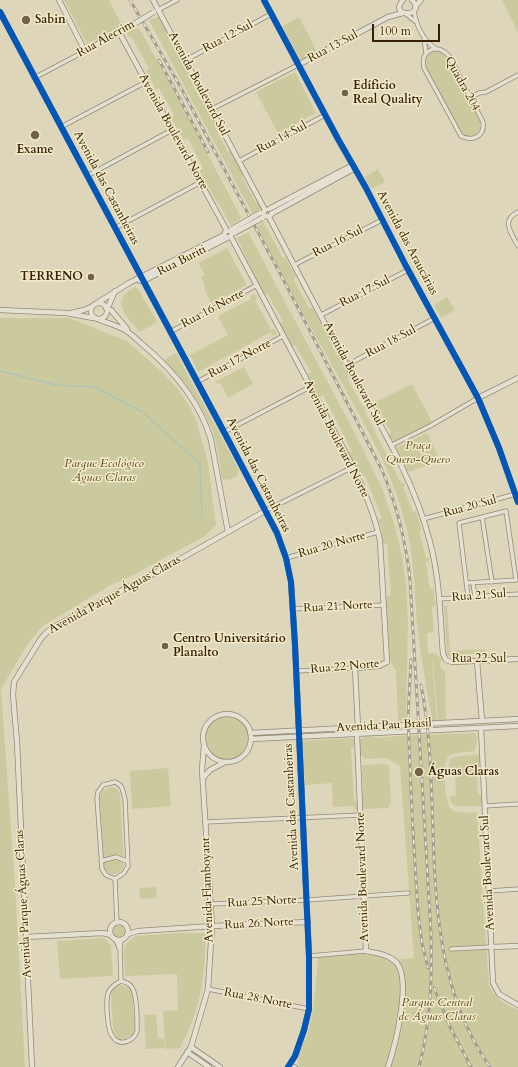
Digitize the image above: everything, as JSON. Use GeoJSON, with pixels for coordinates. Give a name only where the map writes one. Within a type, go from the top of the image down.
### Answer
{"type":"FeatureCollection","features":[{"type":"Feature","properties":{"kind":"main road","name":"Avenida das Araucárias"},"geometry":{"type":"LineString","coordinates":[[264,0],[478,398],[499,448],[518,502]]}},
{"type":"Feature","properties":{"kind":"main road","name":"Avenida das Castanheiras"},"geometry":{"type":"LineString","coordinates":[[0,12],[115,228],[140,279],[224,432],[277,533],[286,558],[293,609],[297,671],[309,956],[309,1009],[304,1030],[295,1056],[289,1065]]}},
{"type":"Feature","properties":{"kind":"street"},"geometry":{"type":"LineString","coordinates":[[59,0],[85,51]]}},
{"type":"Feature","properties":{"kind":"street","name":"Avenida Boulevard Sul"},"geometry":{"type":"LineString","coordinates":[[153,0],[156,11],[186,60],[266,214],[392,445],[406,476],[424,519],[435,561],[443,654]]}},
{"type":"Feature","properties":{"kind":"street","name":"Rua Alecrim"},"geometry":{"type":"LineString","coordinates":[[34,78],[177,0]]}},
{"type":"Feature","properties":{"kind":"street"},"geometry":{"type":"LineString","coordinates":[[412,0],[414,2],[416,23]]}},
{"type":"Feature","properties":{"kind":"street"},"geometry":{"type":"LineString","coordinates":[[415,8],[421,0]]}},
{"type":"Feature","properties":{"kind":"street"},"geometry":{"type":"LineString","coordinates":[[401,2],[400,10],[416,23],[424,38],[426,53]]}},
{"type":"Feature","properties":{"kind":"street","name":"Rua 13 Sul"},"geometry":{"type":"LineString","coordinates":[[388,17],[401,2]]}},
{"type":"Feature","properties":{"kind":"street","name":"Rua 13 Sul"},"geometry":{"type":"LineString","coordinates":[[212,109],[388,17],[410,14],[415,8]]}},
{"type":"Feature","properties":{"kind":"street","name":"Rua 12 Sul"},"geometry":{"type":"LineString","coordinates":[[186,60],[271,14]]}},
{"type":"Feature","properties":{"kind":"street","name":"Avenida Boulevard Norte"},"geometry":{"type":"LineString","coordinates":[[119,32],[229,233],[353,467],[369,503],[380,540],[388,657]]}},
{"type":"Feature","properties":{"kind":"street"},"geometry":{"type":"LineString","coordinates":[[424,38],[436,48]]}},
{"type":"Feature","properties":{"kind":"street","name":"Quadra 204"},"geometry":{"type":"LineString","coordinates":[[436,48],[444,51],[449,56],[483,125],[482,133],[478,137],[472,139],[461,136],[424,68],[423,58],[426,53],[436,48]]}},
{"type":"Feature","properties":{"kind":"street"},"geometry":{"type":"LineString","coordinates":[[470,98],[479,93],[486,92],[518,75]]}},
{"type":"Feature","properties":{"kind":"street"},"geometry":{"type":"LineString","coordinates":[[61,127],[146,82]]}},
{"type":"Feature","properties":{"kind":"street","name":"Rua 14 Sul"},"geometry":{"type":"LineString","coordinates":[[239,161],[325,115]]}},
{"type":"Feature","properties":{"kind":"street"},"geometry":{"type":"LineString","coordinates":[[87,176],[172,130]]}},
{"type":"Feature","properties":{"kind":"street","name":"Rua Buriti"},"geometry":{"type":"LineString","coordinates":[[94,305],[129,283],[140,279],[354,167]]}},
{"type":"Feature","properties":{"kind":"street"},"geometry":{"type":"LineString","coordinates":[[115,228],[201,182]]}},
{"type":"Feature","properties":{"kind":"street"},"geometry":{"type":"LineString","coordinates":[[518,212],[509,220],[508,225],[509,230],[518,246]]}},
{"type":"Feature","properties":{"kind":"street","name":"Rua 16 Sul"},"geometry":{"type":"LineString","coordinates":[[294,265],[382,220]]}},
{"type":"Feature","properties":{"kind":"street","name":"Rua 17 Sul"},"geometry":{"type":"LineString","coordinates":[[321,315],[408,270]]}},
{"type":"Feature","properties":{"kind":"street","name":"Rua 16 Norte"},"geometry":{"type":"LineString","coordinates":[[170,332],[257,286]]}},
{"type":"Feature","properties":{"kind":"street"},"geometry":{"type":"LineString","coordinates":[[95,319],[102,319],[106,316],[106,308],[109,305],[115,291]]}},
{"type":"Feature","properties":{"kind":"street"},"geometry":{"type":"LineString","coordinates":[[66,313],[84,310],[94,305],[103,304],[106,308],[111,310],[132,335]]}},
{"type":"Feature","properties":{"kind":"street"},"geometry":{"type":"LineString","coordinates":[[94,305],[91,313],[95,319]]}},
{"type":"Feature","properties":{"kind":"street"},"geometry":{"type":"LineString","coordinates":[[0,310],[66,313],[95,319],[123,329],[162,361],[180,383],[202,417],[211,440],[228,532]]}},
{"type":"Feature","properties":{"kind":"street","name":"Rua 18 Sul"},"geometry":{"type":"LineString","coordinates":[[347,365],[435,318]]}},
{"type":"Feature","properties":{"kind":"street","name":"Rua 17 Norte"},"geometry":{"type":"LineString","coordinates":[[197,382],[283,336]]}},
{"type":"Feature","properties":{"kind":"street"},"geometry":{"type":"LineString","coordinates":[[392,445],[518,378]]}},
{"type":"Feature","properties":{"kind":"street"},"geometry":{"type":"LineString","coordinates":[[224,432],[310,387]]}},
{"type":"Feature","properties":{"kind":"street"},"geometry":{"type":"LineString","coordinates":[[265,511],[353,467]]}},
{"type":"Feature","properties":{"kind":"street","name":"Rua 20 Sul"},"geometry":{"type":"LineString","coordinates":[[424,519],[516,494]]}},
{"type":"Feature","properties":{"kind":"street","name":"Avenida Parque Águas Claras"},"geometry":{"type":"LineString","coordinates":[[32,1067],[17,742],[13,695],[14,682],[42,637],[52,628],[175,562],[265,511]]}},
{"type":"Feature","properties":{"kind":"street"},"geometry":{"type":"LineString","coordinates":[[467,583],[516,580],[507,512],[459,523],[468,597]]}},
{"type":"Feature","properties":{"kind":"street"},"geometry":{"type":"LineString","coordinates":[[482,517],[492,582]]}},
{"type":"Feature","properties":{"kind":"street","name":"Rua 20 Norte"},"geometry":{"type":"LineString","coordinates":[[286,558],[378,532]]}},
{"type":"Feature","properties":{"kind":"street"},"geometry":{"type":"LineString","coordinates":[[473,583],[475,597]]}},
{"type":"Feature","properties":{"kind":"street","name":"Rua 21 Sul"},"geometry":{"type":"LineString","coordinates":[[439,599],[518,594]]}},
{"type":"Feature","properties":{"kind":"street","name":"Rua 21 Norte"},"geometry":{"type":"LineString","coordinates":[[293,609],[384,605]]}},
{"type":"Feature","properties":{"kind":"street","name":"Rua 22 Sul"},"geometry":{"type":"LineString","coordinates":[[443,654],[446,660],[452,662],[518,659]]}},
{"type":"Feature","properties":{"kind":"street","name":"Rua 22 Norte"},"geometry":{"type":"LineString","coordinates":[[297,671],[384,665],[387,662],[388,657]]}},
{"type":"Feature","properties":{"kind":"street"},"geometry":{"type":"LineString","coordinates":[[477,661],[482,721]]}},
{"type":"Feature","properties":{"kind":"street"},"geometry":{"type":"LineString","coordinates":[[355,668],[358,728]]}},
{"type":"Feature","properties":{"kind":"street"},"geometry":{"type":"LineString","coordinates":[[229,713],[243,719],[248,725],[251,740],[250,746],[246,753],[233,762],[225,762],[216,759],[208,753],[204,745],[204,729],[208,722],[214,717],[229,713]]}},
{"type":"Feature","properties":{"kind":"street","name":"Avenida Pau Brasil"},"geometry":{"type":"LineString","coordinates":[[250,733],[518,719]]}},
{"type":"Feature","properties":{"kind":"street","name":"Avenida Pau Brasil"},"geometry":{"type":"LineString","coordinates":[[251,740],[518,726]]}},
{"type":"Feature","properties":{"kind":"street","name":"Avenida Boulevard Sul"},"geometry":{"type":"LineString","coordinates":[[481,728],[493,983],[499,994],[518,1005]]}},
{"type":"Feature","properties":{"kind":"street","name":"Avenida Boulevard Norte"},"geometry":{"type":"LineString","coordinates":[[357,734],[366,951],[388,956],[396,961],[401,972],[402,1003],[400,1019],[393,1052],[388,1067]]}},
{"type":"Feature","properties":{"kind":"street","name":"Avenida Flamboyant"},"geometry":{"type":"LineString","coordinates":[[178,1067],[191,1047],[208,988],[212,926],[202,770],[204,745]]}},
{"type":"Feature","properties":{"kind":"street"},"geometry":{"type":"LineString","coordinates":[[203,778],[210,770],[225,762]]}},
{"type":"Feature","properties":{"kind":"street"},"geometry":{"type":"LineString","coordinates":[[115,782],[120,785],[124,793],[128,861],[127,869],[115,880],[104,873],[101,861],[98,792],[103,785],[115,782]]}},
{"type":"Feature","properties":{"kind":"street"},"geometry":{"type":"LineString","coordinates":[[485,806],[518,804]]}},
{"type":"Feature","properties":{"kind":"street"},"geometry":{"type":"LineString","coordinates":[[206,822],[361,815]]}},
{"type":"Feature","properties":{"kind":"street"},"geometry":{"type":"LineString","coordinates":[[101,861],[116,857],[128,861]]}},
{"type":"Feature","properties":{"kind":"street"},"geometry":{"type":"LineString","coordinates":[[115,880],[119,923]]}},
{"type":"Feature","properties":{"kind":"street"},"geometry":{"type":"LineString","coordinates":[[489,891],[518,889]]}},
{"type":"Feature","properties":{"kind":"street","name":"Rua 25 Norte"},"geometry":{"type":"LineString","coordinates":[[211,904],[307,900],[408,893]]}},
{"type":"Feature","properties":{"kind":"street","name":"Rua 26 Norte"},"geometry":{"type":"LineString","coordinates":[[128,934],[138,931],[212,926],[308,922]]}},
{"type":"Feature","properties":{"kind":"street"},"geometry":{"type":"LineString","coordinates":[[111,932],[114,924],[124,924],[128,929],[128,934],[125,938],[119,940]]}},
{"type":"Feature","properties":{"kind":"street","name":"Rua 26 Norte"},"geometry":{"type":"LineString","coordinates":[[128,929],[138,931]]}},
{"type":"Feature","properties":{"kind":"street"},"geometry":{"type":"LineString","coordinates":[[26,937],[111,932]]}},
{"type":"Feature","properties":{"kind":"street"},"geometry":{"type":"LineString","coordinates":[[111,932],[119,940],[122,981]]}},
{"type":"Feature","properties":{"kind":"street"},"geometry":{"type":"LineString","coordinates":[[451,949],[518,946]]}},
{"type":"Feature","properties":{"kind":"street"},"geometry":{"type":"LineString","coordinates":[[309,956],[366,951]]}},
{"type":"Feature","properties":{"kind":"street"},"geometry":{"type":"LineString","coordinates":[[122,981],[130,985],[133,990],[135,997],[137,1031],[136,1036],[132,1040],[125,1042],[118,1041],[113,1038],[109,1031],[107,1007],[109,990],[122,981]]}},
{"type":"Feature","properties":{"kind":"street","name":"Rua 28 Norte"},"geometry":{"type":"LineString","coordinates":[[208,988],[309,1009]]}},
{"type":"Feature","properties":{"kind":"street"},"geometry":{"type":"LineString","coordinates":[[191,1047],[220,1067]]}},
{"type":"Feature","properties":{"kind":"street"},"geometry":{"type":"LineString","coordinates":[[187,1052],[209,1067]]}},
{"type":"Feature","properties":{"kind":"street"},"geometry":{"type":"LineString","coordinates":[[289,1065],[296,1067]]}},
{"type":"Feature","properties":{"kind":"green space"},"geometry":{"type":"Polygon","coordinates":[[[64,0],[109,0],[122,25],[87,44],[64,0]]]}},
{"type":"Feature","properties":{"kind":"green space"},"geometry":{"type":"Polygon","coordinates":[[[502,0],[518,0],[518,33],[502,0]]]}},
{"type":"Feature","properties":{"kind":"green space"},"geometry":{"type":"Polygon","coordinates":[[[160,17],[171,37],[169,39],[176,53],[178,52],[190,73],[188,75],[201,101],[204,101],[217,124],[215,127],[228,152],[231,150],[244,175],[242,177],[256,203],[259,202],[261,209],[260,211],[253,214],[252,213],[149,20],[160,17]]]}},
{"type":"Feature","properties":{"kind":"green space"},"geometry":{"type":"Polygon","coordinates":[[[299,17],[317,52],[300,61],[282,26],[299,17]]]}},
{"type":"Feature","properties":{"kind":"green space"},"geometry":{"type":"Polygon","coordinates":[[[139,28],[241,217],[240,220],[231,225],[199,171],[203,168],[188,138],[184,140],[171,118],[174,115],[159,88],[156,90],[146,70],[149,68],[132,38],[128,36],[128,31],[139,28]]]}},
{"type":"Feature","properties":{"kind":"green space"},"geometry":{"type":"Polygon","coordinates":[[[433,51],[440,52],[445,56],[480,121],[480,129],[475,135],[467,136],[461,132],[426,67],[426,58],[433,51]]]}},
{"type":"Feature","properties":{"kind":"green space"},"geometry":{"type":"Polygon","coordinates":[[[295,72],[316,113],[278,133],[256,92],[295,72]]]}},
{"type":"Feature","properties":{"kind":"green space"},"geometry":{"type":"Polygon","coordinates":[[[378,169],[385,182],[371,189],[365,177],[378,169]]]}},
{"type":"Feature","properties":{"kind":"green space"},"geometry":{"type":"Polygon","coordinates":[[[263,222],[283,258],[285,257],[296,277],[293,279],[309,308],[312,307],[349,376],[347,378],[363,407],[365,406],[366,408],[364,410],[401,483],[404,483],[405,486],[403,487],[413,512],[416,511],[422,530],[419,531],[426,558],[429,558],[429,561],[426,562],[430,589],[434,589],[435,606],[432,607],[434,632],[427,633],[428,653],[435,653],[442,659],[440,664],[441,668],[445,671],[446,722],[438,722],[433,662],[437,721],[432,721],[418,634],[414,574],[410,544],[398,497],[384,463],[367,430],[257,227],[263,222]]]}},
{"type":"Feature","properties":{"kind":"green space"},"geometry":{"type":"Polygon","coordinates":[[[248,232],[361,445],[382,488],[395,527],[402,556],[406,584],[408,621],[406,720],[398,721],[396,670],[391,663],[390,656],[386,596],[391,596],[387,544],[383,543],[382,532],[378,520],[382,518],[365,476],[361,477],[349,453],[352,451],[323,395],[320,397],[308,374],[311,372],[295,345],[292,346],[280,323],[283,321],[267,293],[264,295],[237,238],[248,232]]]}},
{"type":"Feature","properties":{"kind":"green space"},"geometry":{"type":"Polygon","coordinates":[[[227,248],[247,285],[212,304],[204,289],[205,286],[201,277],[205,275],[198,263],[227,248]]]}},
{"type":"Feature","properties":{"kind":"green space"},"geometry":{"type":"Polygon","coordinates":[[[135,287],[138,289],[157,322],[140,332],[125,315],[121,303],[127,292],[135,287]]]}},
{"type":"Feature","properties":{"kind":"green space"},"geometry":{"type":"Polygon","coordinates":[[[253,294],[256,295],[257,298],[255,300],[271,330],[274,329],[277,334],[273,336],[271,332],[198,372],[190,355],[228,335],[218,316],[251,299],[250,296],[253,294]]]}},
{"type":"Feature","properties":{"kind":"green space"},"geometry":{"type":"Polygon","coordinates":[[[447,297],[455,310],[441,318],[434,305],[447,297]]]}},
{"type":"Feature","properties":{"kind":"green space","name":"Parque Ecológico Águas Claras"},"geometry":{"type":"Polygon","coordinates":[[[0,318],[69,318],[127,341],[162,372],[178,389],[191,409],[197,423],[208,463],[216,525],[205,536],[135,574],[109,586],[43,626],[29,642],[1,689],[15,884],[25,1067],[0,1067],[0,318]]]}},
{"type":"Feature","properties":{"kind":"green space"},"geometry":{"type":"Polygon","coordinates":[[[176,353],[239,470],[237,476],[229,480],[222,479],[218,452],[206,416],[190,390],[164,360],[176,353]]]}},
{"type":"Feature","properties":{"kind":"green space"},"geometry":{"type":"Polygon","coordinates":[[[244,367],[253,384],[228,398],[220,383],[217,384],[215,382],[244,367]]]}},
{"type":"Feature","properties":{"kind":"green space"},"geometry":{"type":"Polygon","coordinates":[[[412,384],[432,422],[392,443],[388,435],[391,432],[376,405],[374,407],[372,404],[412,384]]]}},
{"type":"Feature","properties":{"kind":"green space","name":"Praça Quero-Quero"},"geometry":{"type":"Polygon","coordinates":[[[427,433],[439,458],[437,461],[409,472],[406,470],[396,451],[396,448],[427,433]]]}},
{"type":"Feature","properties":{"kind":"green space"},"geometry":{"type":"Polygon","coordinates":[[[444,606],[447,606],[450,651],[485,649],[485,653],[447,656],[444,606]]]}},
{"type":"Feature","properties":{"kind":"green space"},"geometry":{"type":"Polygon","coordinates":[[[227,714],[240,718],[246,724],[250,737],[246,750],[240,756],[227,760],[214,756],[208,750],[204,737],[208,724],[214,718],[227,714]]]}},
{"type":"Feature","properties":{"kind":"green space","name":"Parque Central de Águas Claras"},"geometry":{"type":"Polygon","coordinates":[[[476,734],[477,739],[475,751],[453,754],[447,758],[445,765],[445,791],[449,806],[452,810],[461,812],[477,812],[489,986],[501,1001],[518,1010],[518,1067],[300,1067],[298,1059],[310,1025],[316,986],[318,956],[373,953],[394,960],[414,958],[400,766],[386,758],[365,759],[360,754],[359,740],[367,736],[382,738],[476,734]]]}},
{"type":"Feature","properties":{"kind":"green space"},"geometry":{"type":"Polygon","coordinates":[[[354,738],[354,747],[351,748],[354,801],[358,801],[358,810],[355,810],[354,806],[333,807],[332,783],[305,785],[302,741],[354,738]]]}},
{"type":"Feature","properties":{"kind":"green space"},"geometry":{"type":"Polygon","coordinates":[[[482,754],[483,767],[476,767],[478,795],[484,795],[485,806],[455,806],[450,799],[450,796],[456,796],[455,768],[449,768],[450,759],[454,757],[482,754]]]}},
{"type":"Feature","properties":{"kind":"green space"},"geometry":{"type":"Polygon","coordinates":[[[386,764],[389,767],[391,802],[388,808],[363,809],[362,765],[386,764]]]}},
{"type":"Feature","properties":{"kind":"green space"},"geometry":{"type":"Polygon","coordinates":[[[168,768],[171,806],[132,809],[130,771],[168,768]]]}},
{"type":"Feature","properties":{"kind":"green space"},"geometry":{"type":"Polygon","coordinates":[[[111,787],[116,788],[120,794],[124,866],[116,874],[111,874],[106,871],[104,866],[100,797],[104,790],[111,787]]]}},
{"type":"Feature","properties":{"kind":"green space"},"geometry":{"type":"Polygon","coordinates":[[[156,887],[157,898],[140,899],[139,888],[156,887]]]}},
{"type":"Feature","properties":{"kind":"green space"},"geometry":{"type":"Polygon","coordinates":[[[115,923],[121,923],[125,927],[125,933],[121,937],[115,937],[111,933],[111,927],[115,923]]]}},
{"type":"Feature","properties":{"kind":"green space"},"geometry":{"type":"Polygon","coordinates":[[[206,933],[203,979],[193,1019],[180,1048],[165,1049],[163,1011],[178,1010],[177,974],[125,976],[124,949],[132,938],[136,936],[206,933]]]}},
{"type":"Feature","properties":{"kind":"green space"},"geometry":{"type":"Polygon","coordinates":[[[104,938],[111,945],[113,976],[60,979],[57,941],[104,938]]]}},
{"type":"Feature","properties":{"kind":"green space"},"geometry":{"type":"Polygon","coordinates":[[[120,985],[129,987],[132,991],[135,1030],[131,1036],[122,1039],[115,1035],[113,1029],[111,994],[112,990],[120,985]]]}},
{"type":"Feature","properties":{"kind":"green space"},"geometry":{"type":"Polygon","coordinates":[[[156,1014],[158,1038],[164,1038],[164,1048],[146,1049],[144,1015],[156,1014]]]}},
{"type":"Feature","properties":{"kind":"waterway"},"geometry":{"type":"LineString","coordinates":[[0,371],[56,385],[95,387],[142,412]]}},
{"type":"Feature","properties":{"kind":"waterway"},"geometry":{"type":"LineString","coordinates":[[145,414],[200,464],[202,517]]}},
{"type":"Feature","properties":{"kind":"railway"},"geometry":{"type":"LineString","coordinates":[[130,0],[180,86],[284,281],[382,470],[400,524],[410,580],[431,933],[430,1000],[426,1033],[419,1067]]}},
{"type":"Feature","properties":{"kind":"railway"},"geometry":{"type":"LineString","coordinates":[[159,60],[208,152]]}},
{"type":"Feature","properties":{"kind":"railway"},"geometry":{"type":"LineString","coordinates":[[411,660],[408,718],[412,814],[418,912],[422,943],[428,968]]}},
{"type":"Feature","properties":{"kind":"railway"},"geometry":{"type":"LineString","coordinates":[[421,685],[428,733],[435,881],[440,930],[449,978],[465,1023],[490,1067]]}},
{"type":"Feature","properties":{"kind":"railway"},"geometry":{"type":"LineString","coordinates":[[434,988],[450,1027],[471,1067]]}},
{"type":"Feature","properties":{"kind":"cycle path"},"geometry":{"type":"LineString","coordinates":[[264,0],[478,398],[499,448],[518,502]]}},
{"type":"Feature","properties":{"kind":"cycle path"},"geometry":{"type":"LineString","coordinates":[[0,12],[277,533],[286,558],[291,582],[295,645],[309,956],[309,1009],[304,1030],[295,1056],[288,1067]]}},
{"type":"Feature","properties":{"kind":"place","name":"Sabin"},"geometry":{"type":"Point","coordinates":[26,20]}},
{"type":"Feature","properties":{"kind":"place","name":"Edíficio Real Quality"},"geometry":{"type":"Point","coordinates":[345,93]}},
{"type":"Feature","properties":{"kind":"place","name":"Exame"},"geometry":{"type":"Point","coordinates":[35,135]}},
{"type":"Feature","properties":{"kind":"place","name":"TERRENO"},"geometry":{"type":"Point","coordinates":[91,277]}},
{"type":"Feature","properties":{"kind":"place","name":"Centro Universitário Planalto"},"geometry":{"type":"Point","coordinates":[165,646]}},
{"type":"Feature","properties":{"kind":"place","name":"Águas Claras"},"geometry":{"type":"Point","coordinates":[419,772]}}]}
